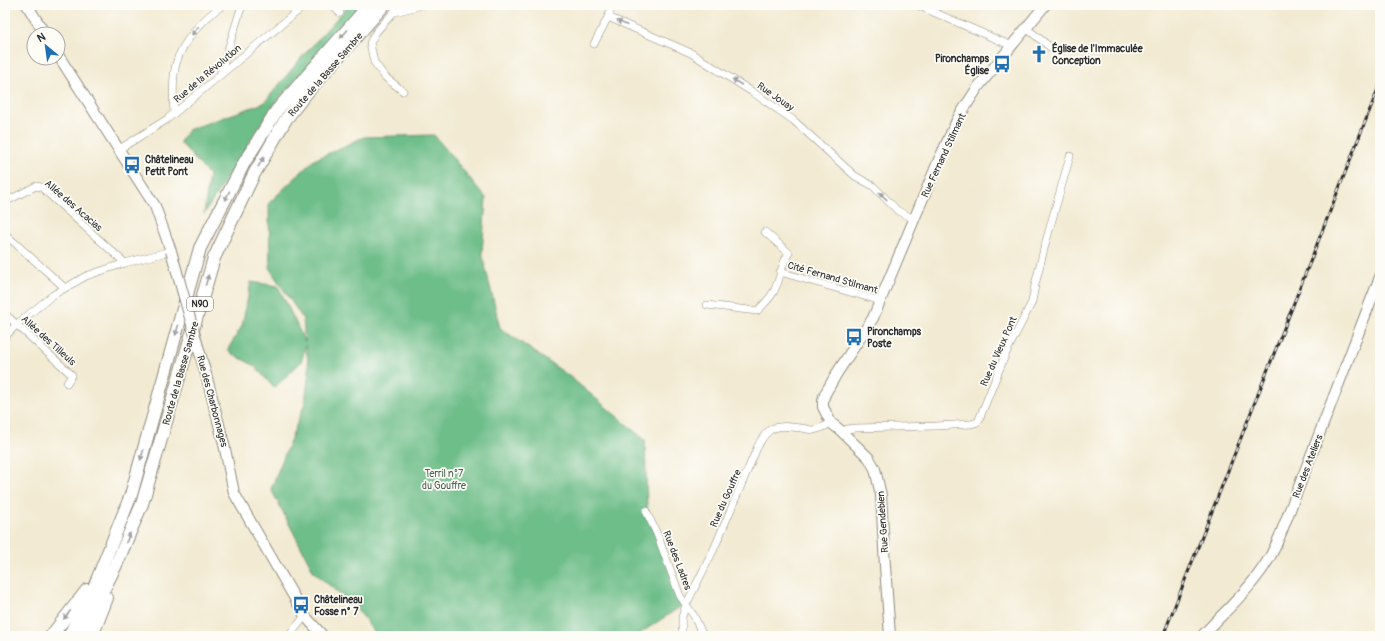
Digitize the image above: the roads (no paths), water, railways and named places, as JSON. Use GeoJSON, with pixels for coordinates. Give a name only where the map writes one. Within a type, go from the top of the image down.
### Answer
{"type":"FeatureCollection","features":[{"type":"Feature","properties":{"kind":"highway","name":"Route de la Basse Sambre"},"geometry":{"type":"LineString","coordinates":[[80,636],[111,562],[200,248],[244,163],[278,110],[370,5]]}},
{"type":"Feature","properties":{"kind":"highway","name":"Route de la Basse Sambre"},"geometry":{"type":"LineString","coordinates":[[69,636],[93,590],[111,562],[142,504],[214,258],[254,174],[286,119],[304,96],[389,8]]}},
{"type":"Feature","properties":{"kind":"highway"},"geometry":{"type":"LineString","coordinates":[[51,636],[111,562]]}},
{"type":"Feature","properties":{"kind":"highway"},"geometry":{"type":"LineString","coordinates":[[92,636],[106,599],[111,562]]}},
{"type":"Feature","properties":{"kind":"street"},"geometry":{"type":"LineString","coordinates":[[27,5],[40,26]]}},
{"type":"Feature","properties":{"kind":"street"},"geometry":{"type":"LineString","coordinates":[[174,113],[174,81],[176,64],[185,45],[194,32],[205,19],[223,5]]}},
{"type":"Feature","properties":{"kind":"street"},"geometry":{"type":"LineString","coordinates":[[220,76],[242,5]]}},
{"type":"Feature","properties":{"kind":"street","name":"Rue de la Révolution"},"geometry":{"type":"LineString","coordinates":[[118,150],[174,113],[304,5]]}},
{"type":"Feature","properties":{"kind":"street"},"geometry":{"type":"LineString","coordinates":[[332,5],[340,13]]}},
{"type":"Feature","properties":{"kind":"street"},"geometry":{"type":"LineString","coordinates":[[400,5],[389,8],[370,43],[374,62],[385,77],[403,91]]}},
{"type":"Feature","properties":{"kind":"street"},"geometry":{"type":"LineString","coordinates":[[389,8],[422,5]]}},
{"type":"Feature","properties":{"kind":"street"},"geometry":{"type":"LineString","coordinates":[[594,44],[608,17],[612,5]]}},
{"type":"Feature","properties":{"kind":"street"},"geometry":{"type":"LineString","coordinates":[[917,5],[1012,46]]}},
{"type":"Feature","properties":{"kind":"street","name":"Rue Fernand Stilmant"},"geometry":{"type":"LineString","coordinates":[[881,301],[945,145],[958,118],[978,87],[1045,5]]}},
{"type":"Feature","properties":{"kind":"street","name":"Rue Jouay"},"geometry":{"type":"LineString","coordinates":[[608,17],[691,53],[754,93],[793,120],[855,176],[873,186],[898,211],[914,219]]}},
{"type":"Feature","properties":{"kind":"street"},"geometry":{"type":"LineString","coordinates":[[1026,28],[1056,51]]}},
{"type":"Feature","properties":{"kind":"street","name":"Rue des Charbonnages"},"geometry":{"type":"LineString","coordinates":[[65,66],[155,206],[171,250],[207,378],[224,444],[234,493],[305,616],[323,636]]}},
{"type":"Feature","properties":{"kind":"street","name":"Rue du Vieux Pont"},"geometry":{"type":"LineString","coordinates":[[843,432],[847,429],[856,428],[936,426],[971,424],[978,422],[1006,353],[1032,302],[1045,245],[1070,156]]}},
{"type":"Feature","properties":{"kind":"street","name":"Allée des Acacias"},"geometry":{"type":"LineString","coordinates":[[5,202],[36,186],[41,187],[125,263]]}},
{"type":"Feature","properties":{"kind":"street","name":"Cité Fernand Stilmant"},"geometry":{"type":"LineString","coordinates":[[707,304],[757,311],[762,306],[775,289],[780,272],[789,253],[765,232]]}},
{"type":"Feature","properties":{"kind":"street"},"geometry":{"type":"LineString","coordinates":[[5,234],[64,288]]}},
{"type":"Feature","properties":{"kind":"street"},"geometry":{"type":"LineString","coordinates":[[5,337],[17,324],[53,295],[86,276],[171,250]]}},
{"type":"Feature","properties":{"kind":"street","name":"Cité Fernand Stilmant"},"geometry":{"type":"LineString","coordinates":[[780,272],[881,301]]}},
{"type":"Feature","properties":{"kind":"street","name":"Rue des Ateliers"},"geometry":{"type":"LineString","coordinates":[[1202,636],[1246,590],[1271,555],[1281,533],[1380,276]]}},
{"type":"Feature","properties":{"kind":"street","name":"Rue Gendebien"},"geometry":{"type":"LineString","coordinates":[[881,301],[869,324],[825,394],[823,408],[831,423],[843,432],[869,458],[875,469],[881,495],[890,636]]}},
{"type":"Feature","properties":{"kind":"street","name":"Allée des Tilleuls"},"geometry":{"type":"LineString","coordinates":[[5,314],[72,375],[67,383]]}},
{"type":"Feature","properties":{"kind":"street","name":"Rue du Gouffre"},"geometry":{"type":"LineString","coordinates":[[682,636],[682,617],[686,605],[714,549],[757,448],[764,436],[768,431],[779,426],[813,430],[831,423]]}},
{"type":"Feature","properties":{"kind":"street","name":"Rue des Ladres"},"geometry":{"type":"LineString","coordinates":[[646,511],[657,534],[680,596],[694,616],[703,636]]}},
{"type":"Feature","properties":{"kind":"street"},"geometry":{"type":"LineString","coordinates":[[289,636],[305,616]]}},
{"type":"Feature","properties":{"kind":"railway"},"geometry":{"type":"LineString","coordinates":[[1163,636],[1380,84]]}},
{"type":"Feature","properties":{"kind":"place","name":"Église de l'Immaculée Conception"},"geometry":{"type":"Point","coordinates":[1039,54]}},
{"type":"Feature","properties":{"kind":"place","name":"Pironchamps Église"},"geometry":{"type":"Point","coordinates":[1002,64]}},
{"type":"Feature","properties":{"kind":"place","name":"Châtelineau Petit Pont"},"geometry":{"type":"Point","coordinates":[132,165]}},
{"type":"Feature","properties":{"kind":"place","name":"Pironchamps Poste"},"geometry":{"type":"Point","coordinates":[854,337]}},
{"type":"Feature","properties":{"kind":"place","name":"Châtelineau Fosse n° 7"},"geometry":{"type":"Point","coordinates":[301,605]}},
{"type":"Feature","properties":{"kind":"park label","name":"Terril n°7 du Gouffre"},"geometry":{"type":"Point","coordinates":[444,478]}}]}
